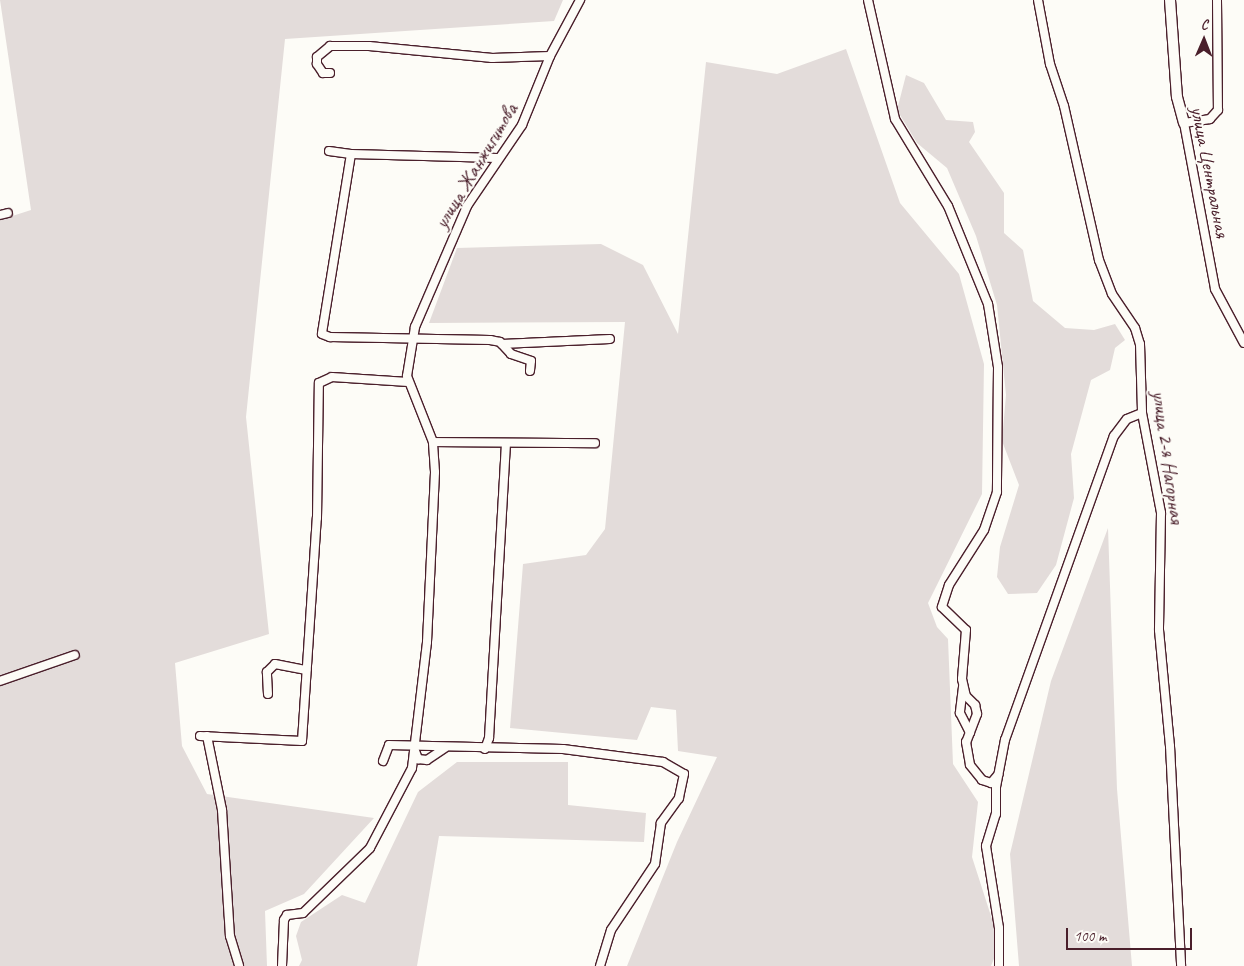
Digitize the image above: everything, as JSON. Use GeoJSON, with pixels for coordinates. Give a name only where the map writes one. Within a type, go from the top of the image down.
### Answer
{"type":"FeatureCollection","features":[{"type":"Feature","properties":{"kind":"street","name":"улица Жанжигитова"},"geometry":{"type":"LineString","coordinates":[[408,382],[413,338],[446,251],[472,196],[528,113],[550,56],[580,0]]}},
{"type":"Feature","properties":{"kind":"street"},"geometry":{"type":"LineString","coordinates":[[868,0],[895,119],[948,206],[988,304],[998,367],[997,492],[984,530],[948,585],[942,607],[966,630],[964,685],[960,713],[970,734]]}},
{"type":"Feature","properties":{"kind":"street","name":"улица 2-я Нагорная"},"geometry":{"type":"LineString","coordinates":[[1038,0],[1049,59],[1064,106],[1099,260],[1112,294],[1138,336],[1142,413],[1160,499],[1159,630],[1170,746],[1181,966]]}},
{"type":"Feature","properties":{"kind":"street","name":"улица Центральная"},"geometry":{"type":"LineString","coordinates":[[1170,0],[1177,97],[1184,123],[1215,289],[1244,343]]}},
{"type":"Feature","properties":{"kind":"street"},"geometry":{"type":"LineString","coordinates":[[1184,123],[1210,119],[1218,110],[1217,0]]}},
{"type":"Feature","properties":{"kind":"street"},"geometry":{"type":"LineString","coordinates":[[330,73],[323,73],[317,64],[317,57],[330,46],[370,46],[492,58],[550,56]]}},
{"type":"Feature","properties":{"kind":"street"},"geometry":{"type":"LineString","coordinates":[[329,151],[350,154],[497,158]]}},
{"type":"Feature","properties":{"kind":"street"},"geometry":{"type":"LineString","coordinates":[[350,154],[322,334],[330,337],[490,340],[502,344],[610,339]]}},
{"type":"Feature","properties":{"kind":"street"},"geometry":{"type":"LineString","coordinates":[[502,344],[511,354],[531,361],[530,371]]}},
{"type":"Feature","properties":{"kind":"street"},"geometry":{"type":"LineString","coordinates":[[239,966],[230,936],[222,810],[203,736],[302,741],[317,518],[319,384],[332,377],[408,382],[433,442],[427,642],[414,748],[408,778],[390,807],[377,839],[303,913],[284,920],[282,966]]}},
{"type":"Feature","properties":{"kind":"street"},"geometry":{"type":"LineString","coordinates":[[999,966],[999,928],[986,846],[996,814],[998,775],[1017,699],[1066,576],[1114,436],[1127,419],[1142,413]]}},
{"type":"Feature","properties":{"kind":"street"},"geometry":{"type":"LineString","coordinates":[[433,442],[595,443]]}},
{"type":"Feature","properties":{"kind":"street"},"geometry":{"type":"LineString","coordinates":[[485,749],[489,738],[506,443]]}},
{"type":"Feature","properties":{"kind":"street"},"geometry":{"type":"LineString","coordinates":[[0,681],[75,655]]}},
{"type":"Feature","properties":{"kind":"street"},"geometry":{"type":"LineString","coordinates":[[268,694],[267,672],[275,664],[306,670]]}},
{"type":"Feature","properties":{"kind":"street"},"geometry":{"type":"LineString","coordinates":[[964,685],[976,714],[966,742],[970,766],[982,780],[991,783],[998,775]]}},
{"type":"Feature","properties":{"kind":"street"},"geometry":{"type":"LineString","coordinates":[[382,761],[389,745],[414,748],[423,745],[445,748],[563,749],[663,762],[684,774],[679,798],[661,823],[655,864],[611,930],[600,966]]}},
{"type":"Feature","properties":{"kind":"street"},"geometry":{"type":"LineString","coordinates":[[414,748],[418,759],[427,760],[445,748]]}},
{"type":"Feature","properties":{"kind":"shaded area"},"geometry":{"type":"Polygon","coordinates":[[[0,0],[563,0],[554,21],[285,39],[246,417],[269,634],[175,663],[182,746],[207,794],[374,818],[304,894],[265,911],[267,966],[0,966],[0,220],[31,210],[0,0]]]}},
{"type":"Feature","properties":{"kind":"shaded area"},"geometry":{"type":"Polygon","coordinates":[[[846,49],[900,203],[959,274],[984,364],[982,494],[928,603],[937,627],[948,639],[953,764],[978,802],[972,857],[1000,944],[991,966],[627,966],[677,842],[717,757],[678,751],[676,710],[651,707],[637,740],[510,728],[523,564],[586,555],[605,529],[625,322],[429,323],[457,248],[601,244],[643,265],[678,334],[706,62],[777,74],[846,49]]]}},
{"type":"Feature","properties":{"kind":"shaded area"},"geometry":{"type":"Polygon","coordinates":[[[906,75],[924,83],[946,120],[973,122],[975,132],[969,142],[1004,193],[1004,233],[1023,250],[1033,301],[1065,328],[1094,330],[1115,324],[1125,340],[1115,348],[1110,370],[1091,380],[1071,454],[1074,498],[1056,565],[1037,593],[1008,594],[997,577],[1000,547],[1019,485],[1002,441],[1006,395],[997,305],[976,236],[947,168],[917,143],[897,110],[906,75]]]}},
{"type":"Feature","properties":{"kind":"shaded area"},"geometry":{"type":"Polygon","coordinates":[[[1108,528],[1117,789],[1132,966],[1019,966],[1010,854],[1051,681],[1108,528]]]}},
{"type":"Feature","properties":{"kind":"shaded area"},"geometry":{"type":"Polygon","coordinates":[[[457,762],[568,762],[568,805],[646,813],[644,842],[439,836],[417,966],[299,966],[302,960],[296,936],[301,922],[342,895],[365,903],[418,792],[457,762]]]}}]}
